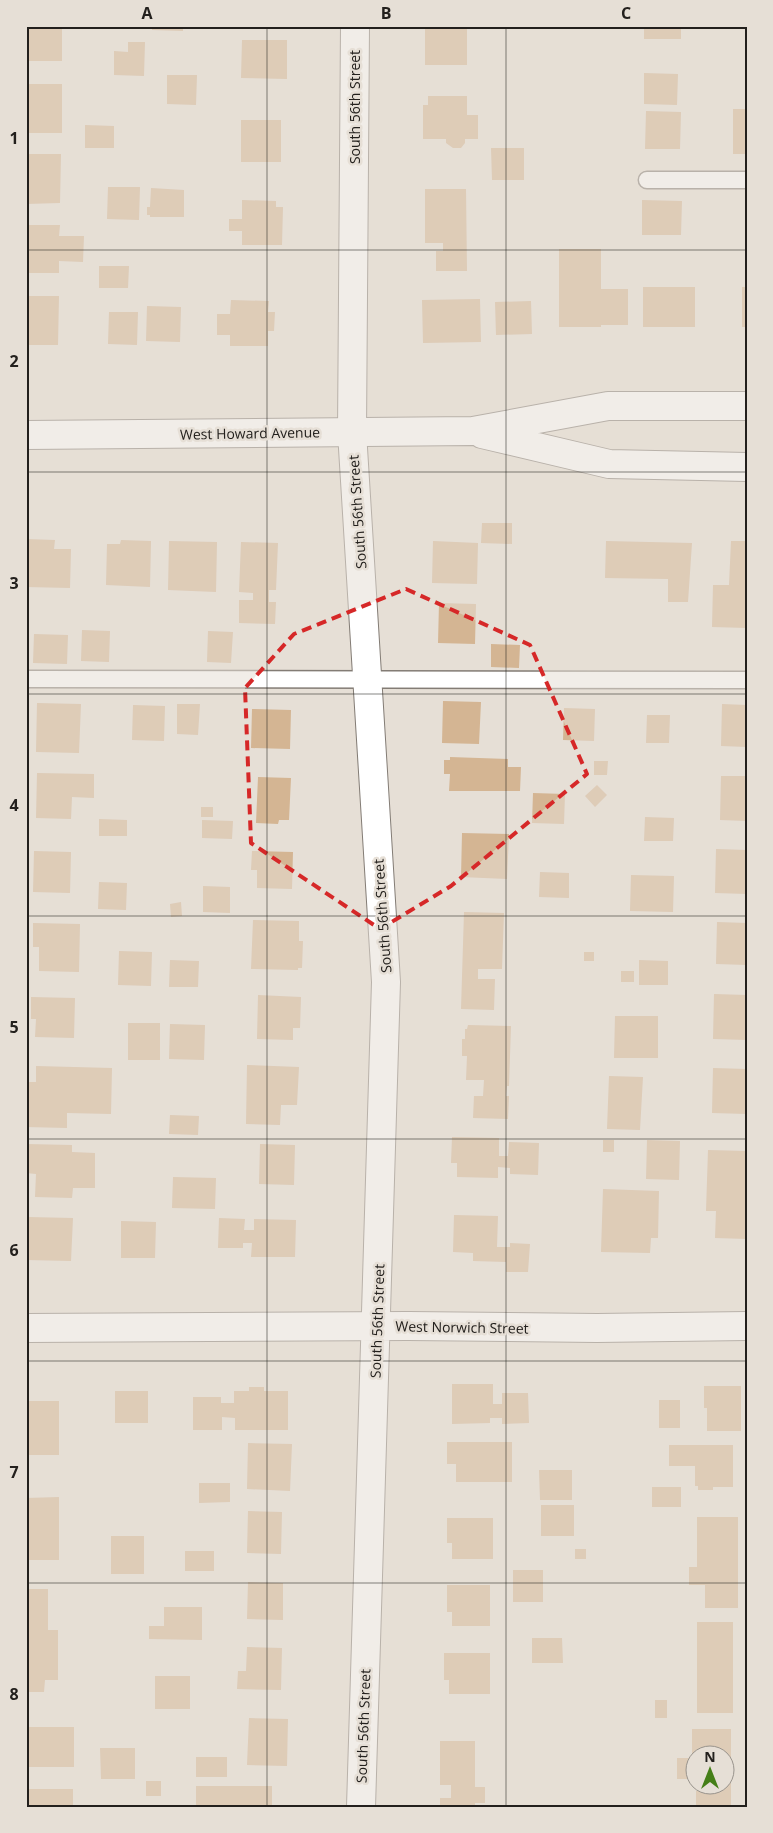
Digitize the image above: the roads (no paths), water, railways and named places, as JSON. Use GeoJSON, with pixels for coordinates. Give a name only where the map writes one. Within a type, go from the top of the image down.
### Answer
{"type":"FeatureCollection","features":[{"type":"Feature","properties":{"kind":"street","name":"South 56th Street"},"geometry":{"type":"LineString","coordinates":[[354,26],[352,432],[386,982],[361,1807]]}},
{"type":"Feature","properties":{"kind":"street","name":"West Howard Avenue"},"geometry":{"type":"LineString","coordinates":[[26,435],[473,431],[608,406],[747,406]]}},
{"type":"Feature","properties":{"kind":"street","name":"West Howard Avenue"},"geometry":{"type":"LineString","coordinates":[[473,431],[609,464],[747,467]]}},
{"type":"Feature","properties":{"kind":"street","name":"West Norwich Street"},"geometry":{"type":"LineString","coordinates":[[26,1328],[597,1328],[747,1326]]}},
{"type":"Feature","properties":{"kind":"lane"},"geometry":{"type":"LineString","coordinates":[[647,180],[747,180]]}},
{"type":"Feature","properties":{"kind":"lane"},"geometry":{"type":"LineString","coordinates":[[26,679],[367,681],[747,680]]}}]}
